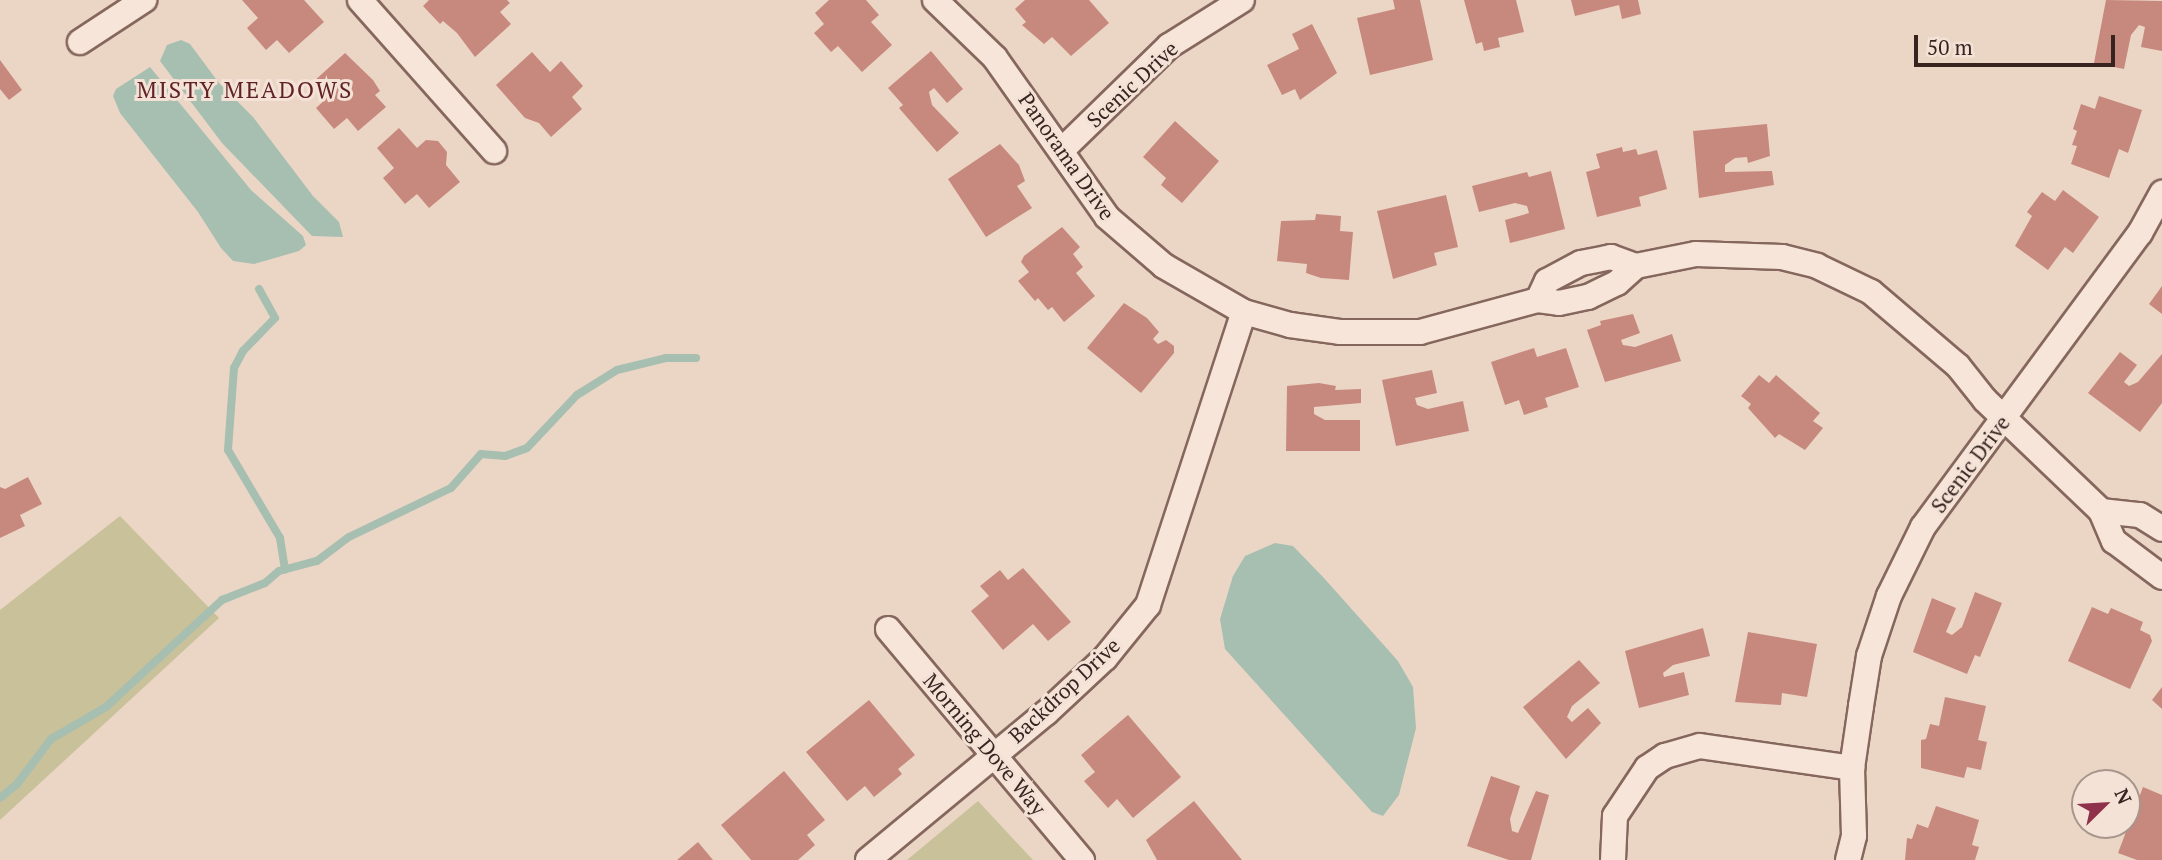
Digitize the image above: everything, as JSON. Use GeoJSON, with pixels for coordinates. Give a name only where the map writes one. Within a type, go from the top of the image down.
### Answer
{"type":"FeatureCollection","features":[{"type":"Feature","properties":{"kind":"street"},"geometry":{"type":"LineString","coordinates":[[80,42],[144,0]]}},
{"type":"Feature","properties":{"kind":"street"},"geometry":{"type":"LineString","coordinates":[[360,0],[494,151]]}},
{"type":"Feature","properties":{"kind":"street","name":"Panorama Drive"},"geometry":{"type":"LineString","coordinates":[[935,0],[995,58],[1107,216],[1133,242],[1193,286],[1244,312],[1290,325],[1378,335],[1459,325],[1538,300],[1559,303],[1588,297],[1617,284],[1636,266]]}},
{"type":"Feature","properties":{"kind":"street","name":"Scenic Drive"},"geometry":{"type":"LineString","coordinates":[[1062,150],[1169,46],[1242,0]]}},
{"type":"Feature","properties":{"kind":"street","name":"Scenic Drive"},"geometry":{"type":"LineString","coordinates":[[1848,860],[1856,811],[1852,768],[1869,656],[1889,596],[1923,527],[2140,233],[2162,193]]}},
{"type":"Feature","properties":{"kind":"street","name":"Panorama Drive"},"geometry":{"type":"LineString","coordinates":[[1538,300],[1547,281],[1581,263],[1611,257],[1636,266],[1696,254],[1743,254],[1817,266],[1871,292],[1958,366],[2004,418],[2101,511],[2114,541],[2162,577]]}},
{"type":"Feature","properties":{"kind":"street","name":"Backdrop Drive"},"geometry":{"type":"LineString","coordinates":[[868,860],[1105,658],[1148,605],[1244,312]]}},
{"type":"Feature","properties":{"kind":"street"},"geometry":{"type":"LineString","coordinates":[[2101,511],[2140,515],[2162,529]]}},
{"type":"Feature","properties":{"kind":"street","name":"Morning Dove Way"},"geometry":{"type":"LineString","coordinates":[[888,629],[1082,860]]}},
{"type":"Feature","properties":{"kind":"street"},"geometry":{"type":"LineString","coordinates":[[1613,860],[1615,816],[1647,768],[1665,755],[1700,746],[1852,768]]}},
{"type":"Feature","properties":{"kind":"shaded area"},"geometry":{"type":"Polygon","coordinates":[[[181,40],[190,44],[219,83],[253,117],[313,196],[339,222],[343,237],[312,236],[222,143],[160,61],[167,45],[181,40]]]}},
{"type":"Feature","properties":{"kind":"shaded area"},"geometry":{"type":"Polygon","coordinates":[[[150,67],[251,190],[303,236],[306,245],[299,251],[254,264],[233,261],[221,248],[198,212],[120,113],[113,96],[116,89],[150,67]]]}},
{"type":"Feature","properties":{"kind":"shaded area"},"geometry":{"type":"Polygon","coordinates":[[[120,516],[219,618],[0,820],[0,610],[120,516]]]}},
{"type":"Feature","properties":{"kind":"shaded area"},"geometry":{"type":"Polygon","coordinates":[[[1275,543],[1293,546],[1323,577],[1398,661],[1413,687],[1416,728],[1399,795],[1383,816],[1372,812],[1225,649],[1220,619],[1233,576],[1245,556],[1275,543]]]}},
{"type":"Feature","properties":{"kind":"shaded area"},"geometry":{"type":"Polygon","coordinates":[[[978,801],[1033,860],[907,860],[978,801]]]}},
{"type":"Feature","properties":{"kind":"building"},"geometry":{"type":"Polygon","coordinates":[[[242,0],[304,0],[324,22],[289,53],[277,40],[266,50],[247,28],[258,18],[242,0]]]}},
{"type":"Feature","properties":{"kind":"building"},"geometry":{"type":"Polygon","coordinates":[[[429,0],[507,0],[510,3],[500,12],[511,24],[475,57],[457,33],[443,21],[440,24],[423,6],[429,0]]]}},
{"type":"Feature","properties":{"kind":"building"},"geometry":{"type":"Polygon","coordinates":[[[829,0],[866,0],[879,15],[871,22],[892,45],[862,72],[838,46],[831,52],[814,33],[824,24],[815,13],[829,0]]]}},
{"type":"Feature","properties":{"kind":"building"},"geometry":{"type":"Polygon","coordinates":[[[1025,0],[1089,0],[1109,23],[1071,56],[1052,37],[1044,44],[1022,25],[1026,22],[1015,9],[1025,0]]]}},
{"type":"Feature","properties":{"kind":"building"},"geometry":{"type":"Polygon","coordinates":[[[1393,0],[1420,0],[1433,60],[1370,75],[1357,18],[1395,9],[1393,0]]]}},
{"type":"Feature","properties":{"kind":"building"},"geometry":{"type":"Polygon","coordinates":[[[1464,0],[1516,0],[1524,32],[1498,38],[1500,47],[1484,51],[1482,42],[1476,44],[1464,0]]]}},
{"type":"Feature","properties":{"kind":"building"},"geometry":{"type":"Polygon","coordinates":[[[1571,0],[1638,0],[1641,14],[1622,19],[1619,5],[1575,16],[1571,0]]]}},
{"type":"Feature","properties":{"kind":"building"},"geometry":{"type":"Polygon","coordinates":[[[2106,0],[2162,1],[2162,51],[2141,47],[2145,27],[2139,25],[2131,35],[2124,69],[2094,63],[2106,0]]]}},
{"type":"Feature","properties":{"kind":"building"},"geometry":{"type":"Polygon","coordinates":[[[1312,24],[1337,73],[1300,100],[1295,89],[1282,95],[1267,65],[1299,49],[1292,34],[1312,24]]]}},
{"type":"Feature","properties":{"kind":"building"},"geometry":{"type":"Polygon","coordinates":[[[931,51],[963,89],[947,103],[934,88],[929,92],[932,105],[959,133],[937,152],[899,108],[903,105],[888,88],[931,51]]]}},
{"type":"Feature","properties":{"kind":"building"},"geometry":{"type":"Polygon","coordinates":[[[532,52],[550,72],[561,61],[583,86],[572,97],[582,109],[551,137],[539,123],[525,118],[496,85],[532,52]]]}},
{"type":"Feature","properties":{"kind":"building"},"geometry":{"type":"Polygon","coordinates":[[[345,53],[373,80],[380,91],[375,95],[386,107],[358,131],[347,118],[334,129],[316,108],[327,98],[313,82],[345,53]]]}},
{"type":"Feature","properties":{"kind":"building"},"geometry":{"type":"Polygon","coordinates":[[[0,60],[22,90],[9,100],[0,89],[0,60]]]}},
{"type":"Feature","properties":{"kind":"building"},"geometry":{"type":"Polygon","coordinates":[[[2099,96],[2142,110],[2128,153],[2119,149],[2109,178],[2071,164],[2077,146],[2072,145],[2077,131],[2073,129],[2081,104],[2095,109],[2099,96]]]}},
{"type":"Feature","properties":{"kind":"building"},"geometry":{"type":"Polygon","coordinates":[[[1175,121],[1219,161],[1182,203],[1161,185],[1166,178],[1143,157],[1175,121]]]}},
{"type":"Feature","properties":{"kind":"building"},"geometry":{"type":"Polygon","coordinates":[[[1767,124],[1770,156],[1748,163],[1747,157],[1735,158],[1725,165],[1725,172],[1772,171],[1774,185],[1699,198],[1693,131],[1767,124]]]}},
{"type":"Feature","properties":{"kind":"building"},"geometry":{"type":"Polygon","coordinates":[[[399,128],[417,148],[426,140],[438,141],[447,152],[446,165],[460,182],[429,208],[417,194],[405,204],[383,178],[394,168],[377,148],[399,128]]]}},
{"type":"Feature","properties":{"kind":"building"},"geometry":{"type":"Polygon","coordinates":[[[1000,144],[1019,165],[1025,181],[1017,186],[1032,208],[986,237],[948,179],[1000,144]]]}},
{"type":"Feature","properties":{"kind":"building"},"geometry":{"type":"Polygon","coordinates":[[[1622,147],[1623,152],[1636,149],[1638,155],[1657,150],[1667,189],[1639,197],[1641,206],[1597,217],[1586,172],[1600,168],[1596,154],[1622,147]]]}},
{"type":"Feature","properties":{"kind":"building"},"geometry":{"type":"Polygon","coordinates":[[[1551,171],[1565,229],[1510,243],[1505,220],[1529,213],[1527,206],[1515,203],[1479,212],[1472,186],[1527,172],[1529,177],[1551,171]]]}},
{"type":"Feature","properties":{"kind":"building"},"geometry":{"type":"Polygon","coordinates":[[[2063,190],[2099,217],[2073,253],[2065,247],[2048,270],[2015,246],[2032,216],[2027,212],[2042,192],[2055,201],[2063,190]]]}},
{"type":"Feature","properties":{"kind":"building"},"geometry":{"type":"Polygon","coordinates":[[[1446,195],[1458,247],[1434,253],[1437,265],[1393,279],[1377,211],[1446,195]]]}},
{"type":"Feature","properties":{"kind":"building"},"geometry":{"type":"Polygon","coordinates":[[[1316,214],[1341,216],[1340,231],[1353,232],[1349,280],[1321,278],[1306,273],[1307,264],[1277,261],[1281,221],[1315,220],[1316,214]]]}},
{"type":"Feature","properties":{"kind":"building"},"geometry":{"type":"Polygon","coordinates":[[[1062,227],[1080,247],[1073,254],[1083,267],[1076,273],[1095,296],[1064,322],[1052,307],[1048,310],[1038,298],[1035,301],[1018,281],[1029,272],[1021,262],[1024,256],[1062,227]]]}},
{"type":"Feature","properties":{"kind":"building"},"geometry":{"type":"Polygon","coordinates":[[[2162,286],[2162,314],[2149,304],[2162,286]]]}},
{"type":"Feature","properties":{"kind":"building"},"geometry":{"type":"Polygon","coordinates":[[[1124,303],[1147,318],[1159,332],[1153,339],[1158,344],[1166,340],[1174,346],[1174,353],[1141,393],[1087,348],[1124,303]]]}},
{"type":"Feature","properties":{"kind":"building"},"geometry":{"type":"Polygon","coordinates":[[[1633,314],[1640,333],[1621,340],[1623,345],[1635,347],[1672,334],[1681,361],[1605,382],[1587,330],[1601,325],[1600,321],[1633,314]]]}},
{"type":"Feature","properties":{"kind":"building"},"geometry":{"type":"Polygon","coordinates":[[[1534,348],[1537,357],[1566,348],[1579,387],[1545,398],[1548,407],[1524,415],[1519,400],[1505,405],[1491,362],[1534,348]]]}},
{"type":"Feature","properties":{"kind":"building"},"geometry":{"type":"Polygon","coordinates":[[[2120,352],[2137,365],[2124,382],[2129,386],[2138,382],[2162,354],[2162,403],[2140,432],[2088,393],[2120,352]]]}},
{"type":"Feature","properties":{"kind":"building"},"geometry":{"type":"Polygon","coordinates":[[[1432,370],[1437,393],[1415,398],[1417,405],[1428,409],[1463,401],[1469,431],[1396,446],[1382,380],[1432,370]]]}},
{"type":"Feature","properties":{"kind":"building"},"geometry":{"type":"Polygon","coordinates":[[[1759,375],[1769,383],[1776,375],[1820,413],[1813,421],[1823,428],[1805,450],[1779,434],[1775,438],[1748,408],[1751,404],[1741,396],[1759,375]]]}},
{"type":"Feature","properties":{"kind":"building"},"geometry":{"type":"Polygon","coordinates":[[[1319,383],[1336,386],[1335,390],[1361,389],[1361,403],[1314,407],[1314,414],[1325,420],[1360,420],[1360,451],[1286,451],[1287,386],[1319,383]]]}},
{"type":"Feature","properties":{"kind":"building"},"geometry":{"type":"Polygon","coordinates":[[[28,477],[42,504],[20,515],[25,526],[0,538],[0,487],[5,489],[28,477]]]}},
{"type":"Feature","properties":{"kind":"building"},"geometry":{"type":"Polygon","coordinates":[[[1023,568],[1071,622],[1048,641],[1033,624],[1003,650],[971,611],[989,596],[980,586],[1000,570],[1008,580],[1023,568]]]}},
{"type":"Feature","properties":{"kind":"building"},"geometry":{"type":"Polygon","coordinates":[[[1975,592],[2002,603],[1980,657],[1975,655],[1967,674],[1913,652],[1932,598],[1956,608],[1946,632],[1952,635],[1962,627],[1975,592]]]}},
{"type":"Feature","properties":{"kind":"building"},"geometry":{"type":"Polygon","coordinates":[[[2092,607],[2108,614],[2111,608],[2143,622],[2140,630],[2150,635],[2152,641],[2130,689],[2068,661],[2092,607]]]}},
{"type":"Feature","properties":{"kind":"building"},"geometry":{"type":"Polygon","coordinates":[[[1703,628],[1710,656],[1673,665],[1663,673],[1664,677],[1684,672],[1689,695],[1639,708],[1625,651],[1703,628]]]}},
{"type":"Feature","properties":{"kind":"building"},"geometry":{"type":"Polygon","coordinates":[[[1748,632],[1817,644],[1807,697],[1782,693],[1781,705],[1735,702],[1748,632]]]}},
{"type":"Feature","properties":{"kind":"building"},"geometry":{"type":"Polygon","coordinates":[[[1579,660],[1600,683],[1572,706],[1567,717],[1572,722],[1588,708],[1601,723],[1566,759],[1523,707],[1579,660]]]}},
{"type":"Feature","properties":{"kind":"building"},"geometry":{"type":"Polygon","coordinates":[[[2162,687],[2162,709],[2152,700],[2162,687]]]}},
{"type":"Feature","properties":{"kind":"building"},"geometry":{"type":"Polygon","coordinates":[[[1945,697],[1986,706],[1978,740],[1987,742],[1981,770],[1967,767],[1964,778],[1921,768],[1921,740],[1926,739],[1930,724],[1939,726],[1945,697]]]}},
{"type":"Feature","properties":{"kind":"building"},"geometry":{"type":"Polygon","coordinates":[[[869,700],[915,755],[898,769],[902,774],[874,797],[865,786],[847,801],[806,752],[869,700]]]}},
{"type":"Feature","properties":{"kind":"building"},"geometry":{"type":"Polygon","coordinates":[[[1128,715],[1181,777],[1133,818],[1117,799],[1108,808],[1084,781],[1095,772],[1081,755],[1128,715]]]}},
{"type":"Feature","properties":{"kind":"building"},"geometry":{"type":"Polygon","coordinates":[[[784,771],[825,820],[807,835],[815,845],[798,860],[751,860],[721,825],[784,771]]]}},
{"type":"Feature","properties":{"kind":"building"},"geometry":{"type":"Polygon","coordinates":[[[1491,776],[1520,786],[1510,819],[1512,831],[1518,833],[1536,791],[1549,795],[1531,860],[1509,860],[1467,846],[1491,776]]]}},
{"type":"Feature","properties":{"kind":"building"},"geometry":{"type":"Polygon","coordinates":[[[2143,787],[2162,795],[2162,860],[2137,860],[2118,853],[2123,839],[2141,839],[2143,787]]]}},
{"type":"Feature","properties":{"kind":"building"},"geometry":{"type":"Polygon","coordinates":[[[1194,801],[1242,860],[1157,860],[1146,840],[1194,801]]]}},
{"type":"Feature","properties":{"kind":"building"},"geometry":{"type":"Polygon","coordinates":[[[1936,806],[1979,820],[1972,845],[1979,847],[1975,860],[1905,860],[1907,838],[1912,839],[1917,824],[1928,828],[1936,806]]]}},
{"type":"Feature","properties":{"kind":"building"},"geometry":{"type":"Polygon","coordinates":[[[698,842],[713,860],[677,860],[698,842]]]}},
{"type":"Feature","properties":{"kind":"waterway"},"geometry":{"type":"LineString","coordinates":[[259,289],[275,318],[243,351],[234,368],[228,450],[280,538],[285,570]]}},
{"type":"Feature","properties":{"kind":"waterway"},"geometry":{"type":"LineString","coordinates":[[0,798],[17,784],[51,739],[106,707],[222,600],[265,583],[279,571],[317,561],[349,537],[451,488],[481,454],[505,456],[527,448],[577,395],[617,370],[666,358],[696,358]]}},
{"type":"Feature","properties":{"kind":"district","name":"MISTY MEADOWS"},"geometry":{"type":"Point","coordinates":[245,90]}}]}
